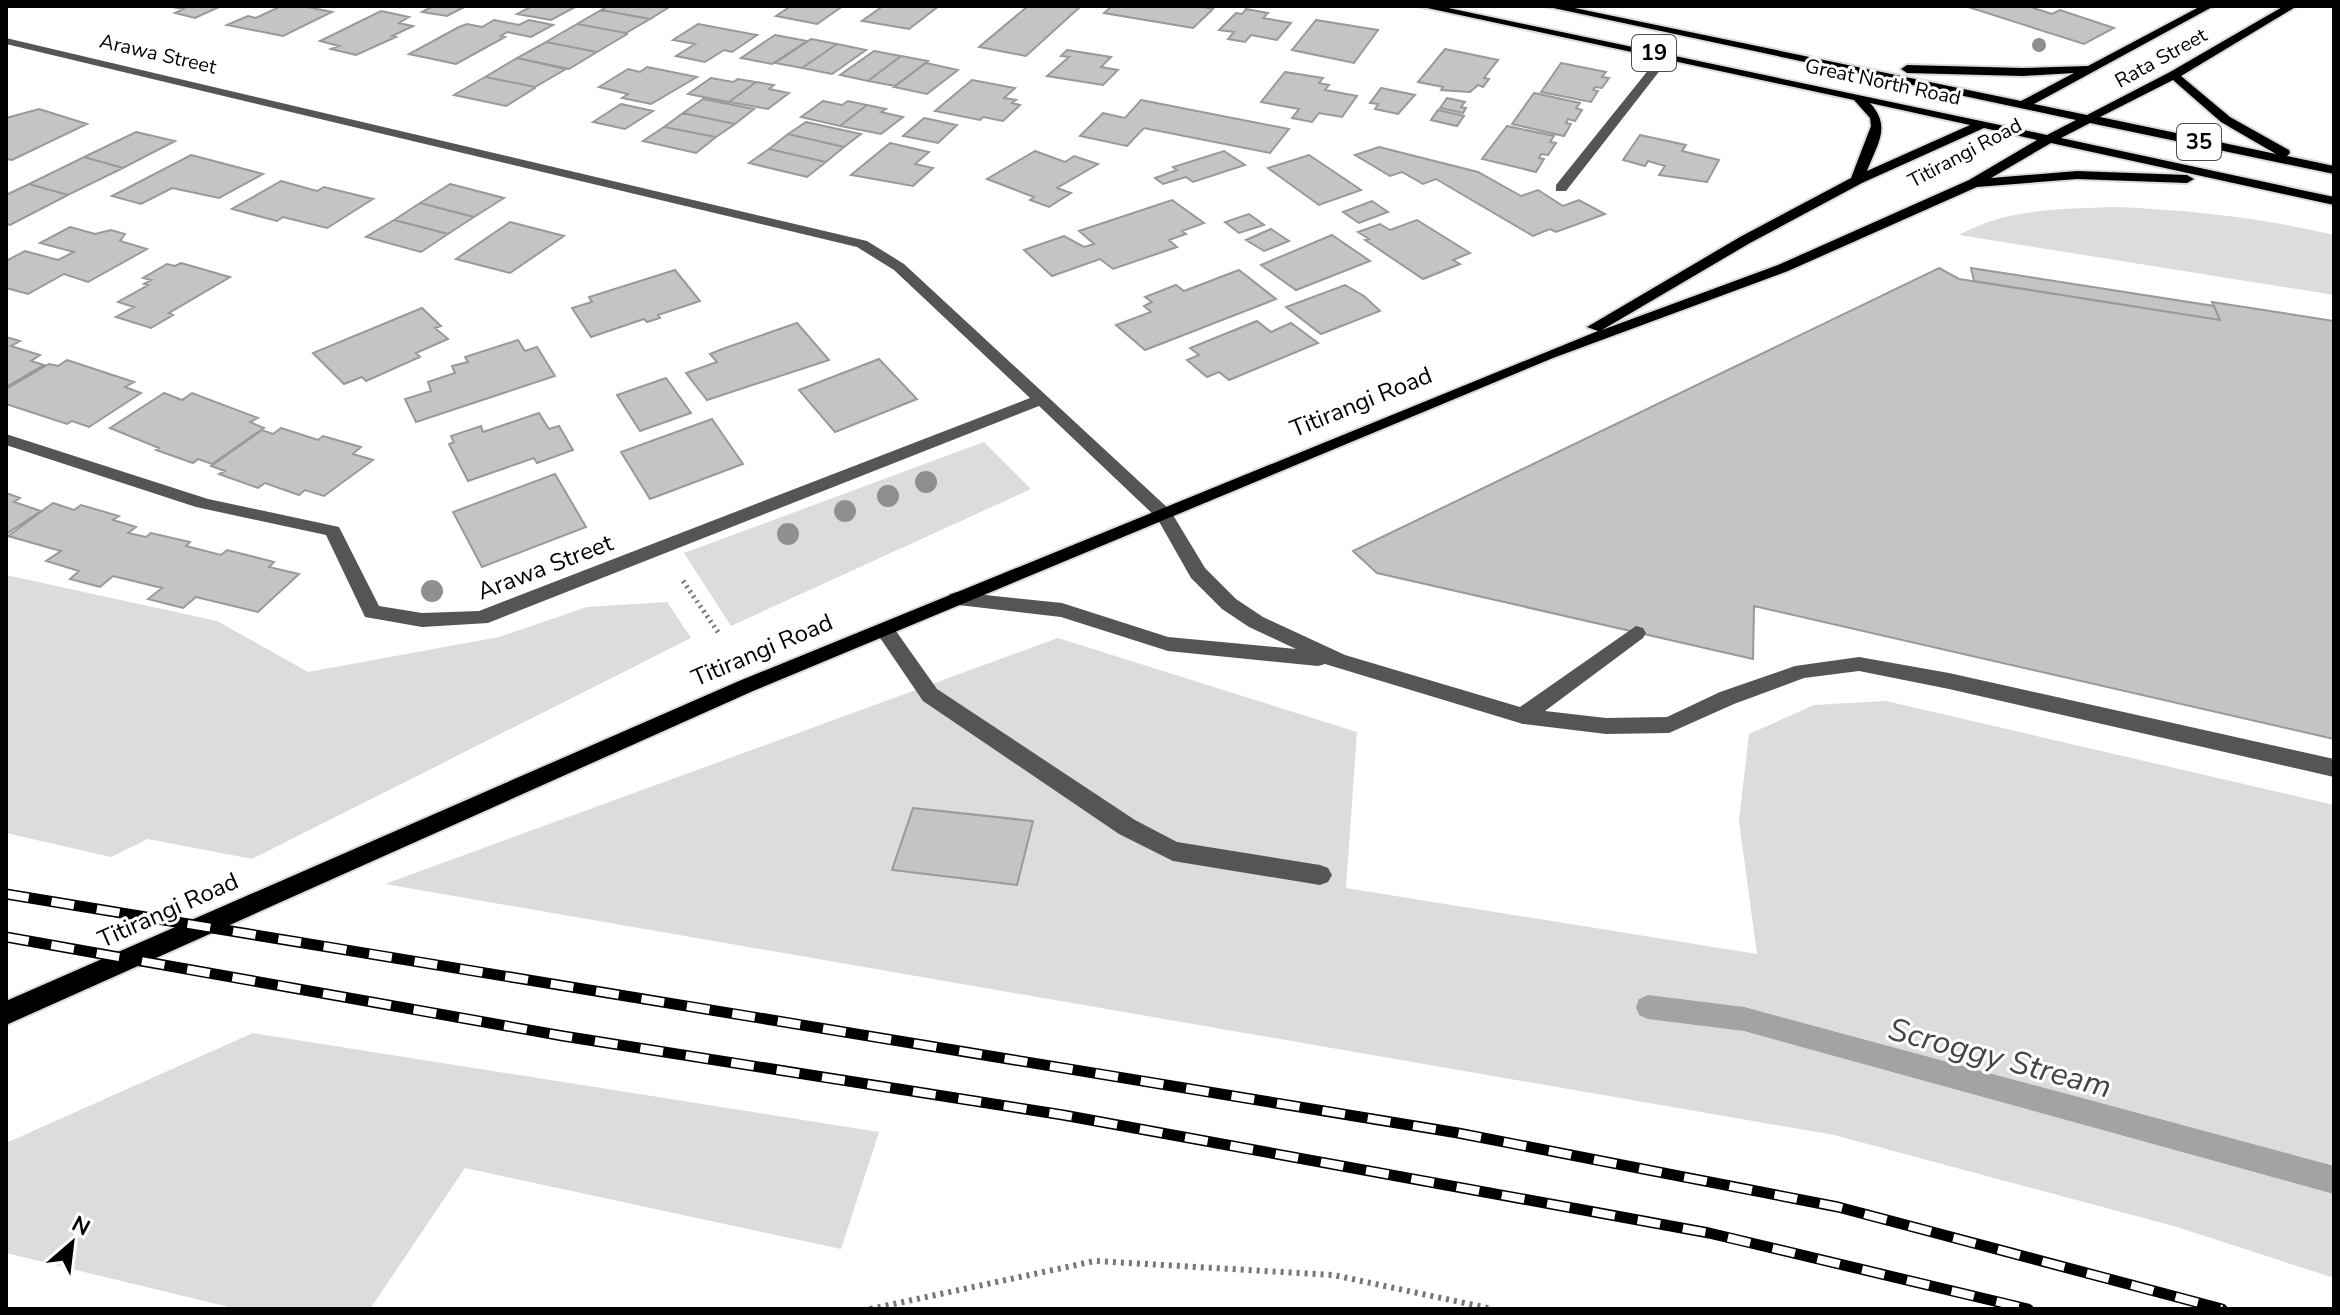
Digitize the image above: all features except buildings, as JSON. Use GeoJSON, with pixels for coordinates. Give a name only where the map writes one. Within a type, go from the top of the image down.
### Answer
{"type":"FeatureCollection","features":[{"type":"Feature","properties":{"kind":"main road","name":"Great North Road"},"geometry":{"type":"LineString","coordinates":[[1423,6],[1666,55],[2334,201]]}},
{"type":"Feature","properties":{"kind":"main road","name":"Great North Road"},"geometry":{"type":"LineString","coordinates":[[1549,6],[2334,170]]}},
{"type":"Feature","properties":{"kind":"main road","name":"Rata Street"},"geometry":{"type":"LineString","coordinates":[[1983,124],[2209,6]]}},
{"type":"Feature","properties":{"kind":"main road","name":"Rata Street"},"geometry":{"type":"LineString","coordinates":[[2050,138],[2174,75],[2292,6]]}},
{"type":"Feature","properties":{"kind":"main road"},"geometry":{"type":"LineString","coordinates":[[1843,66],[1977,72],[2092,69]]}},
{"type":"Feature","properties":{"kind":"main road"},"geometry":{"type":"LineString","coordinates":[[2174,75],[2202,105],[2236,129],[2309,166]]}},
{"type":"Feature","properties":{"kind":"main road"},"geometry":{"type":"LineString","coordinates":[[1857,96],[1876,117],[1877,126],[1857,180]]}},
{"type":"Feature","properties":{"kind":"main road","name":"Titirangi Road"},"geometry":{"type":"LineString","coordinates":[[1547,355],[1745,240],[1857,180],[1983,124]]}},
{"type":"Feature","properties":{"kind":"main road","name":"Titirangi Road"},"geometry":{"type":"LineString","coordinates":[[6,1013],[746,686],[1547,355],[1783,268],[1974,183],[2050,138]]}},
{"type":"Feature","properties":{"kind":"main road"},"geometry":{"type":"LineString","coordinates":[[1974,183],[2077,175],[2250,183]]}},
{"type":"Feature","properties":{"kind":"street","name":"Arawa Street"},"geometry":{"type":"LineString","coordinates":[[6,41],[862,244],[899,267],[1164,514],[1198,573],[1229,604],[1256,622],[1338,661]]}},
{"type":"Feature","properties":{"kind":"street"},"geometry":{"type":"LineString","coordinates":[[1561,188],[1666,55]]}},
{"type":"Feature","properties":{"kind":"street","name":"Arawa Street"},"geometry":{"type":"LineString","coordinates":[[6,439],[231,511],[282,522],[323,525],[333,531],[372,612],[422,620],[481,618],[1040,400]]}},
{"type":"Feature","properties":{"kind":"street"},"geometry":{"type":"LineString","coordinates":[[957,599],[1062,610],[1168,644],[1338,661],[1523,716],[1606,726],[1669,725],[1727,698],[1802,671],[1859,664],[1949,681],[2334,768]]}},
{"type":"Feature","properties":{"kind":"street"},"geometry":{"type":"LineString","coordinates":[[884,629],[930,695],[1127,827],[1173,851],[1320,875]]}},
{"type":"Feature","properties":{"kind":"street"},"geometry":{"type":"LineString","coordinates":[[1523,716],[1636,633]]}},
{"type":"Feature","properties":{"kind":"path"},"geometry":{"type":"LineString","coordinates":[[680,576],[720,635]]}},
{"type":"Feature","properties":{"kind":"path"},"geometry":{"type":"LineString","coordinates":[[870,1309],[1095,1261],[1333,1275],[1493,1309]]}},
{"type":"Feature","properties":{"kind":"shaded area"},"geometry":{"type":"Polygon","coordinates":[[[2116,207],[2226,216],[2334,235],[2334,295],[1959,235],[2016,215],[2116,207]]]}},
{"type":"Feature","properties":{"kind":"shaded area"},"geometry":{"type":"Polygon","coordinates":[[[984,442],[1031,489],[731,626],[684,553],[984,442]]]}},
{"type":"Feature","properties":{"kind":"shaded area"},"geometry":{"type":"Polygon","coordinates":[[[6,575],[217,621],[308,672],[499,637],[587,607],[667,602],[691,638],[252,859],[148,839],[111,857],[6,833],[6,575]]]}},
{"type":"Feature","properties":{"kind":"shaded area"},"geometry":{"type":"Polygon","coordinates":[[[1058,638],[1357,732],[1346,888],[1757,954],[1739,821],[1749,734],[1814,705],[1886,701],[2334,805],[2334,1278],[2177,1227],[1834,1135],[385,884],[1058,638]]]}},
{"type":"Feature","properties":{"kind":"shaded area"},"geometry":{"type":"Polygon","coordinates":[[[253,1033],[879,1132],[841,1249],[465,1168],[370,1309],[237,1309],[6,1253],[6,1143],[253,1033]]]}},
{"type":"Feature","properties":{"kind":"waterway","name":"Scroggy Stream"},"geometry":{"type":"LineString","coordinates":[[1648,1007],[1744,1019],[2334,1180]]}},
{"type":"Feature","properties":{"kind":"railway"},"geometry":{"type":"LineString","coordinates":[[6,894],[1458,1133],[1838,1207],[2222,1309]]}},
{"type":"Feature","properties":{"kind":"railway"},"geometry":{"type":"LineString","coordinates":[[6,937],[563,1036],[1063,1115],[1709,1233],[2028,1309]]}}]}
